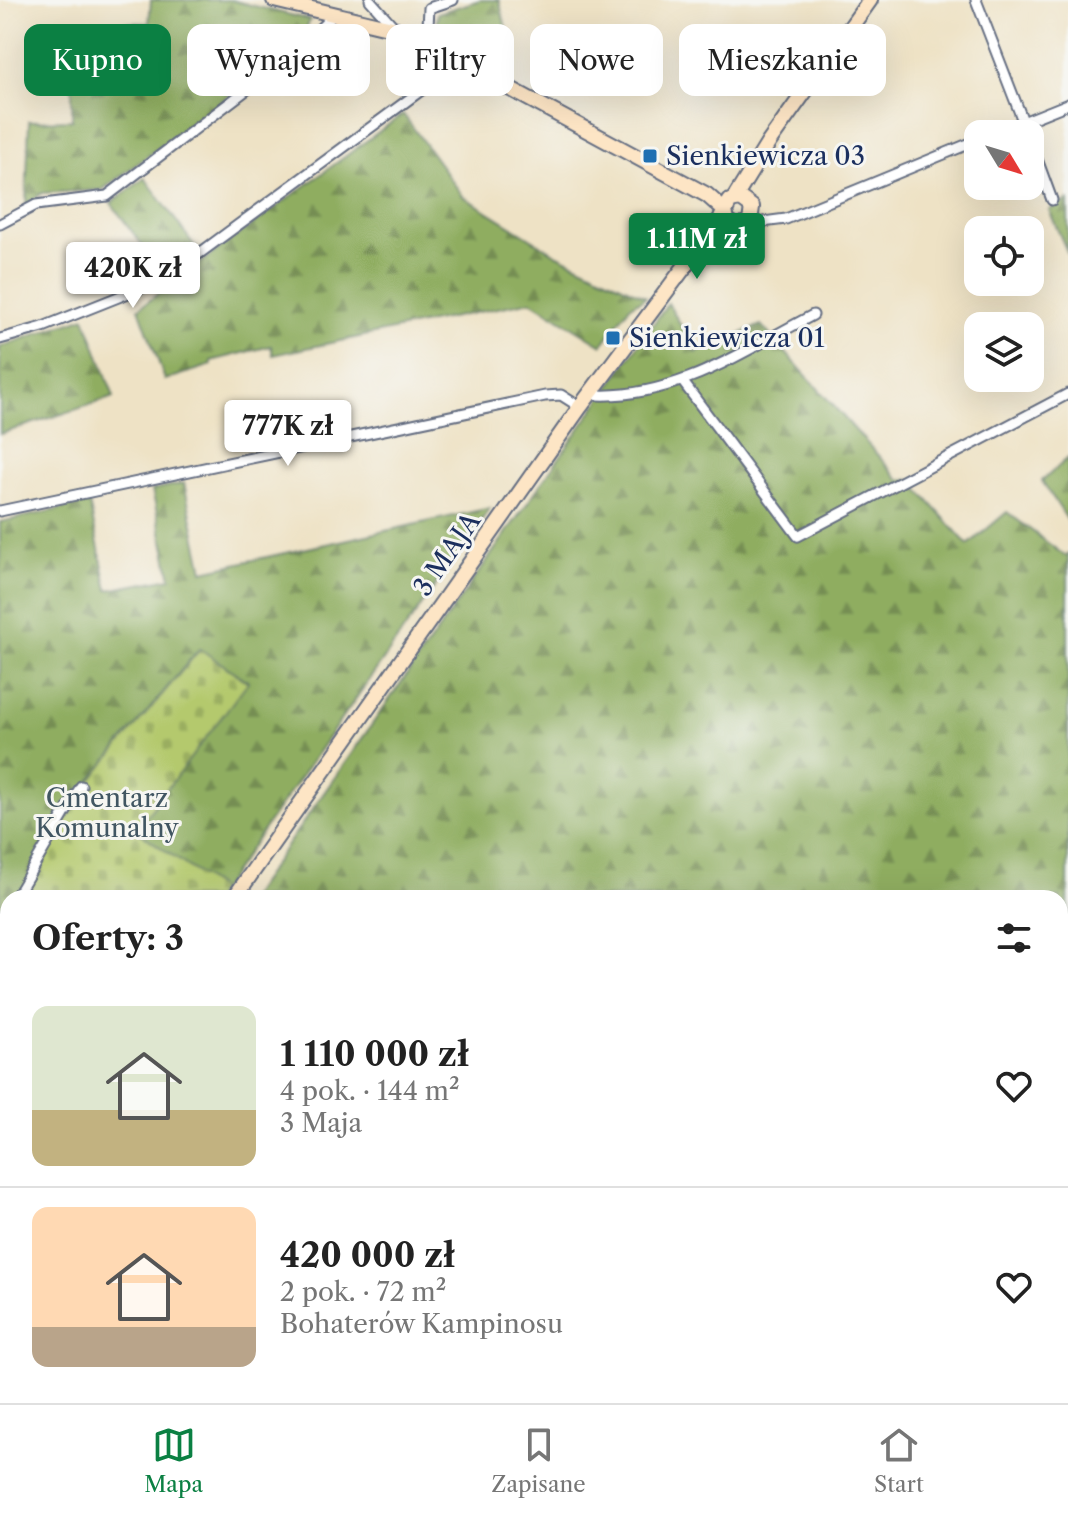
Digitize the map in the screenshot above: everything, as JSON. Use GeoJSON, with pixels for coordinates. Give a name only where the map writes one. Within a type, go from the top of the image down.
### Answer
{"type":"FeatureCollection","features":[{"type":"Feature","properties":{"kind":"street"},"geometry":{"type":"LineString","coordinates":[[274,0],[386,27]]}},
{"type":"Feature","properties":{"kind":"street"},"geometry":{"type":"LineString","coordinates":[[370,0],[392,24]]}},
{"type":"Feature","properties":{"kind":"street"},"geometry":{"type":"LineString","coordinates":[[428,24],[429,8],[453,0]]}},
{"type":"Feature","properties":{"kind":"street","name":"3 MAJA"},"geometry":{"type":"LineString","coordinates":[[240,890],[580,407],[703,242],[758,158],[870,0]]}},
{"type":"Feature","properties":{"kind":"street"},"geometry":{"type":"LineString","coordinates":[[976,0],[1022,120]]}},
{"type":"Feature","properties":{"kind":"street"},"geometry":{"type":"LineString","coordinates":[[0,224],[36,205],[107,196],[291,56],[335,14]]}},
{"type":"Feature","properties":{"kind":"street"},"geometry":{"type":"LineString","coordinates":[[514,90],[728,206],[744,200],[747,217]]}},
{"type":"Feature","properties":{"kind":"street"},"geometry":{"type":"LineString","coordinates":[[0,339],[43,327],[166,278],[413,96]]}},
{"type":"Feature","properties":{"kind":"street"},"geometry":{"type":"LineString","coordinates":[[1028,120],[1068,104]]}},
{"type":"Feature","properties":{"kind":"street"},"geometry":{"type":"LineString","coordinates":[[728,206],[730,224],[747,217],[774,222],[964,146]]}},
{"type":"Feature","properties":{"kind":"street","name":"3 MAJA"},"geometry":{"type":"LineString","coordinates":[[703,242],[747,217],[758,158]]}},
{"type":"Feature","properties":{"kind":"street"},"geometry":{"type":"LineString","coordinates":[[1044,178],[1052,200]]}},
{"type":"Feature","properties":{"kind":"street"},"geometry":{"type":"LineString","coordinates":[[597,395],[620,396],[683,382],[813,315]]}},
{"type":"Feature","properties":{"kind":"street"},"geometry":{"type":"LineString","coordinates":[[683,382],[798,536],[1068,394]]}},
{"type":"Feature","properties":{"kind":"street"},"geometry":{"type":"LineString","coordinates":[[0,511],[545,396],[561,395],[580,407]]}},
{"type":"Feature","properties":{"kind":"street"},"geometry":{"type":"LineString","coordinates":[[20,890],[81,786]]}},
{"type":"Feature","properties":{"kind":"green space"},"geometry":{"type":"Polygon","coordinates":[[[151,0],[231,0],[310,20],[308,24],[187,24],[187,96],[228,96],[102,190],[42,193],[26,205],[29,121],[72,120],[72,96],[171,96],[171,24],[72,22],[149,23],[151,0]]]}},
{"type":"Feature","properties":{"kind":"green space"},"geometry":{"type":"Polygon","coordinates":[[[480,0],[499,0],[505,24],[436,24],[438,13],[480,0]]]}},
{"type":"Feature","properties":{"kind":"green space"},"geometry":{"type":"Polygon","coordinates":[[[403,114],[463,196],[556,254],[646,297],[630,306],[602,345],[531,301],[273,355],[271,346],[211,361],[212,365],[165,380],[139,308],[403,114]]]}},
{"type":"Feature","properties":{"kind":"green space"},"geometry":{"type":"Polygon","coordinates":[[[145,178],[196,248],[162,272],[111,203],[145,178]]]}},
{"type":"Feature","properties":{"kind":"green space"},"geometry":{"type":"Polygon","coordinates":[[[1068,200],[1068,254],[1049,210],[1068,200]]]}},
{"type":"Feature","properties":{"kind":"green space"},"geometry":{"type":"Polygon","coordinates":[[[668,303],[696,352],[761,325],[899,479],[910,480],[968,545],[1007,512],[1065,556],[1068,554],[1068,890],[256,890],[668,303]]]}},
{"type":"Feature","properties":{"kind":"green space"},"geometry":{"type":"Polygon","coordinates":[[[85,317],[114,397],[0,434],[0,347],[85,317]]]}},
{"type":"Feature","properties":{"kind":"green space"},"geometry":{"type":"Polygon","coordinates":[[[1068,458],[1068,521],[1042,481],[1068,458]]]}},
{"type":"Feature","properties":{"kind":"green space"},"geometry":{"type":"Polygon","coordinates":[[[184,483],[203,571],[490,508],[221,890],[136,830],[248,681],[199,649],[81,792],[27,890],[0,890],[0,522],[89,503],[108,590],[171,578],[152,490],[184,483]]]}},
{"type":"Feature","properties":{"kind":"green space","name":"Cmentarz Komunalny"},"geometry":{"type":"Polygon","coordinates":[[[200,649],[248,682],[136,830],[221,890],[27,890],[81,792],[200,649]]]}},
{"type":"Feature","properties":{"kind":"place","name":"Sienkiewicza 03"},"geometry":{"type":"Point","coordinates":[650,156]}},
{"type":"Feature","properties":{"kind":"place","name":"Sienkiewicza 01"},"geometry":{"type":"Point","coordinates":[613,338]}}]}
